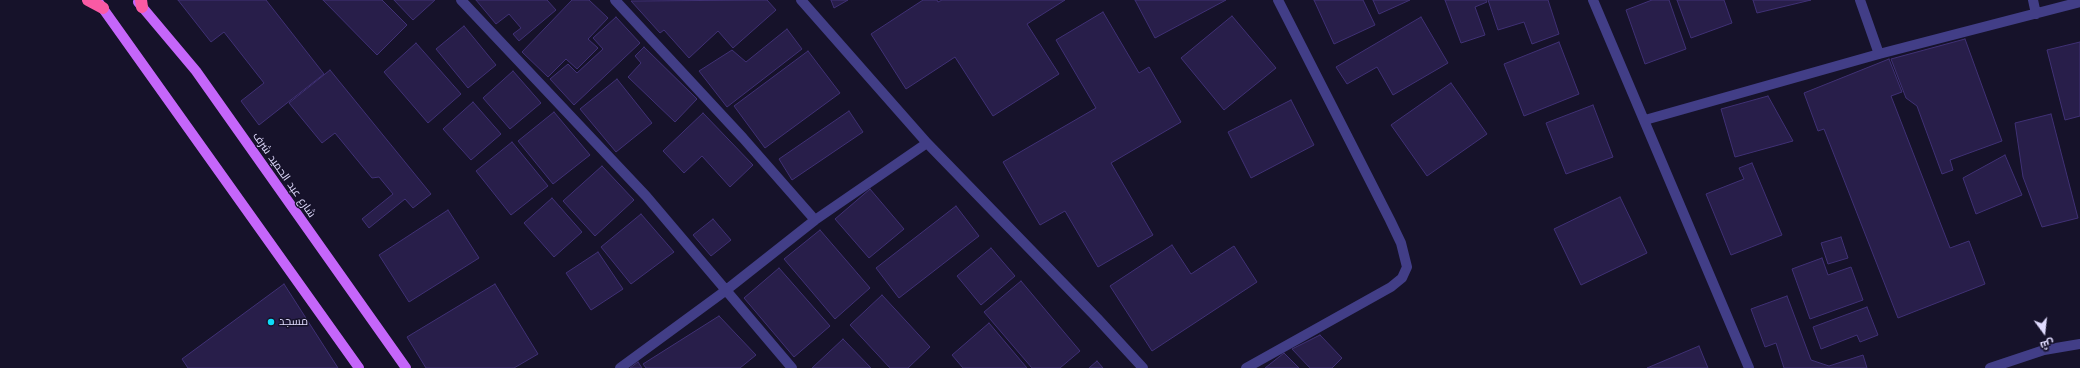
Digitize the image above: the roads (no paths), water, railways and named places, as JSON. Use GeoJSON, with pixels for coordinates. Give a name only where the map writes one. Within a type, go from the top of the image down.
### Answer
{"type":"FeatureCollection","features":[{"type":"Feature","properties":{"kind":"highway"},"geometry":{"type":"LineString","coordinates":[[88,0],[100,4]]}},
{"type":"Feature","properties":{"kind":"main road","name":"شارع عبد الحميد شرف"},"geometry":{"type":"LineString","coordinates":[[140,2],[196,71],[406,368]]}},
{"type":"Feature","properties":{"kind":"main road"},"geometry":{"type":"LineString","coordinates":[[100,4],[359,368]]}},
{"type":"Feature","properties":{"kind":"street"},"geometry":{"type":"LineString","coordinates":[[461,0],[646,196],[725,291],[792,368]]}},
{"type":"Feature","properties":{"kind":"street"},"geometry":{"type":"LineString","coordinates":[[615,0],[743,138],[815,220]]}},
{"type":"Feature","properties":{"kind":"street"},"geometry":{"type":"LineString","coordinates":[[801,0],[927,142],[1143,368]]}},
{"type":"Feature","properties":{"kind":"street"},"geometry":{"type":"LineString","coordinates":[[1246,368],[1392,287],[1402,278],[1407,267],[1401,243],[1390,220],[1278,0]]}},
{"type":"Feature","properties":{"kind":"street"},"geometry":{"type":"LineString","coordinates":[[1592,0],[1749,368]]}},
{"type":"Feature","properties":{"kind":"street"},"geometry":{"type":"LineString","coordinates":[[1860,0],[1879,54]]}},
{"type":"Feature","properties":{"kind":"street"},"geometry":{"type":"LineString","coordinates":[[2033,0],[2036,14]]}},
{"type":"Feature","properties":{"kind":"street"},"geometry":{"type":"LineString","coordinates":[[1644,120],[1879,54],[2080,2]]}},
{"type":"Feature","properties":{"kind":"street"},"geometry":{"type":"LineString","coordinates":[[620,368],[725,291],[815,220],[927,142]]}},
{"type":"Feature","properties":{"kind":"street"},"geometry":{"type":"LineString","coordinates":[[1990,368],[2044,350],[2080,344]]}},
{"type":"Feature","properties":{"kind":"place","name":"مسجد"},"geometry":{"type":"Point","coordinates":[271,322]}}]}
